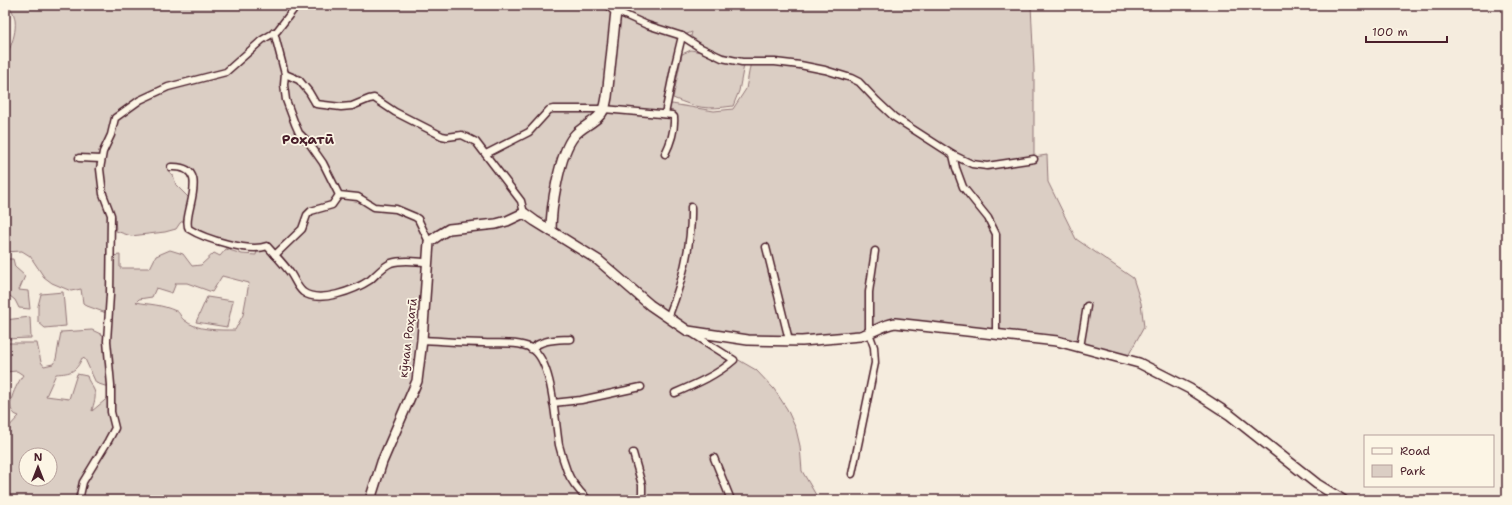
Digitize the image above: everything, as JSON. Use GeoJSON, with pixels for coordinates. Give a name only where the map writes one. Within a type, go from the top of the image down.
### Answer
{"type":"FeatureCollection","features":[{"type":"Feature","properties":{"kind":"street"},"geometry":{"type":"LineString","coordinates":[[79,500],[83,482],[115,428],[111,412],[111,385],[107,341],[110,296],[111,215],[102,189],[100,174],[105,147],[111,135],[115,118],[140,100],[168,87],[226,72],[262,40],[274,32],[297,5]]}},
{"type":"Feature","properties":{"kind":"street"},"geometry":{"type":"LineString","coordinates":[[551,231],[553,198],[570,142],[579,130],[596,118],[604,109],[607,97],[614,7],[647,25],[682,36],[712,54],[734,61],[800,65],[825,70],[851,78],[859,82],[877,102],[894,117],[964,161],[982,166],[1034,159]]}},
{"type":"Feature","properties":{"kind":"street"},"geometry":{"type":"LineString","coordinates":[[274,32],[285,74],[285,96],[297,129],[323,163],[339,195]]}},
{"type":"Feature","properties":{"kind":"street"},"geometry":{"type":"LineString","coordinates":[[665,114],[682,36]]}},
{"type":"Feature","properties":{"kind":"street"},"geometry":{"type":"LineString","coordinates":[[285,74],[299,80],[309,92],[316,104],[352,106],[369,99],[376,99],[395,112],[442,136],[447,137],[462,135],[470,138],[480,145],[521,201],[524,213],[598,260],[650,305],[734,360],[718,372],[675,393]]}},
{"type":"Feature","properties":{"kind":"street"},"geometry":{"type":"LineString","coordinates":[[486,154],[529,132],[549,110],[553,109],[604,109],[674,116],[670,145],[665,154]]}},
{"type":"Feature","properties":{"kind":"street"},"geometry":{"type":"LineString","coordinates":[[953,155],[963,186],[988,218],[996,234],[996,334]]}},
{"type":"Feature","properties":{"kind":"street"},"geometry":{"type":"LineString","coordinates":[[79,158],[102,159]]}},
{"type":"Feature","properties":{"kind":"street"},"geometry":{"type":"LineString","coordinates":[[171,167],[185,169],[189,171],[192,177],[194,193],[187,223],[190,229],[241,247],[259,249],[267,246],[291,274],[300,289],[308,295],[328,296],[338,294],[370,280],[382,268],[396,262],[428,262]]}},
{"type":"Feature","properties":{"kind":"street"},"geometry":{"type":"LineString","coordinates":[[339,195],[358,197],[374,207],[396,209],[416,217],[429,242],[449,229],[496,224],[507,221],[524,213]]}},
{"type":"Feature","properties":{"kind":"street"},"geometry":{"type":"LineString","coordinates":[[275,256],[302,229],[310,211],[332,205],[339,195]]}},
{"type":"Feature","properties":{"kind":"street"},"geometry":{"type":"LineString","coordinates":[[668,318],[683,272],[690,233],[691,207]]}},
{"type":"Feature","properties":{"kind":"street","name":"кӯчаи Роҳатӣ"},"geometry":{"type":"LineString","coordinates":[[370,500],[385,455],[416,381],[422,340],[429,242]]}},
{"type":"Feature","properties":{"kind":"street"},"geometry":{"type":"LineString","coordinates":[[766,247],[789,340]]}},
{"type":"Feature","properties":{"kind":"street"},"geometry":{"type":"LineString","coordinates":[[852,474],[875,364],[874,348],[869,333],[869,292],[875,251]]}},
{"type":"Feature","properties":{"kind":"street"},"geometry":{"type":"LineString","coordinates":[[1080,347],[1087,306]]}},
{"type":"Feature","properties":{"kind":"street"},"geometry":{"type":"LineString","coordinates":[[688,331],[748,340],[789,340],[860,336],[881,326],[895,323],[1057,341],[1139,363],[1190,389],[1230,415],[1317,484],[1343,500]]}},
{"type":"Feature","properties":{"kind":"street"},"geometry":{"type":"LineString","coordinates":[[422,340],[512,344],[531,349],[540,357],[543,362],[553,403],[559,445],[567,471],[572,481],[588,500]]}},
{"type":"Feature","properties":{"kind":"street"},"geometry":{"type":"LineString","coordinates":[[531,349],[543,341],[571,340]]}},
{"type":"Feature","properties":{"kind":"street"},"geometry":{"type":"LineString","coordinates":[[553,403],[581,400],[641,387]]}},
{"type":"Feature","properties":{"kind":"street"},"geometry":{"type":"LineString","coordinates":[[633,453],[642,485],[642,500]]}},
{"type":"Feature","properties":{"kind":"street"},"geometry":{"type":"LineString","coordinates":[[714,458],[731,500]]}},
{"type":"Feature","properties":{"kind":"green space"},"geometry":{"type":"Polygon","coordinates":[[[8,5],[1031,5],[1034,69],[1034,157],[1047,155],[1048,182],[1076,239],[1133,278],[1141,303],[1144,327],[1128,356],[1058,339],[996,329],[971,329],[903,321],[884,322],[856,336],[806,341],[690,332],[756,370],[774,389],[787,409],[796,429],[800,446],[802,471],[816,495],[810,500],[5,500],[5,431],[19,416],[11,409],[11,403],[17,384],[23,375],[17,371],[5,372],[5,343],[37,343],[41,362],[44,366],[53,364],[56,359],[61,332],[92,330],[107,337],[109,314],[87,306],[83,303],[81,289],[71,291],[52,283],[44,277],[30,256],[22,251],[5,252],[5,58],[11,46],[15,32],[15,18],[8,5]],[[692,32],[682,36],[666,103],[714,111],[733,109],[746,89],[751,61],[701,48],[690,40],[692,32]],[[179,167],[167,170],[173,175],[176,185],[192,201],[190,175],[179,167]],[[110,211],[111,256],[120,255],[120,268],[150,268],[156,256],[170,250],[183,254],[192,266],[201,265],[214,253],[220,256],[226,249],[242,254],[256,255],[257,249],[193,232],[186,228],[187,218],[180,223],[176,229],[165,232],[131,236],[116,231],[115,216],[110,211]],[[222,276],[212,292],[187,283],[176,283],[172,293],[156,288],[152,297],[139,299],[136,302],[160,306],[176,311],[189,324],[202,328],[235,330],[243,315],[249,283],[222,276]],[[82,358],[78,366],[72,371],[56,374],[46,396],[69,399],[77,374],[87,376],[95,394],[92,411],[110,396],[112,386],[105,386],[96,383],[85,359],[82,358]]]}},
{"type":"Feature","properties":{"kind":"green space"},"geometry":{"type":"Polygon","coordinates":[[[691,50],[720,56],[744,65],[739,91],[733,106],[708,108],[695,106],[673,98],[682,54],[691,50]]]}},
{"type":"Feature","properties":{"kind":"green space"},"geometry":{"type":"Polygon","coordinates":[[[5,259],[13,259],[15,267],[25,276],[19,290],[28,291],[30,309],[19,308],[15,300],[10,296],[5,297],[5,259]]]}},
{"type":"Feature","properties":{"kind":"green space"},"geometry":{"type":"Polygon","coordinates":[[[63,292],[66,326],[45,328],[38,322],[38,306],[41,294],[63,292]]]}},
{"type":"Feature","properties":{"kind":"green space"},"geometry":{"type":"Polygon","coordinates":[[[207,297],[233,301],[227,327],[196,322],[207,297]]]}},
{"type":"Feature","properties":{"kind":"green space"},"geometry":{"type":"Polygon","coordinates":[[[30,317],[31,338],[5,339],[5,320],[30,317]]]}},
{"type":"Feature","properties":{"kind":"district","name":"Роҳатӣ"},"geometry":{"type":"Point","coordinates":[308,139]}}]}
